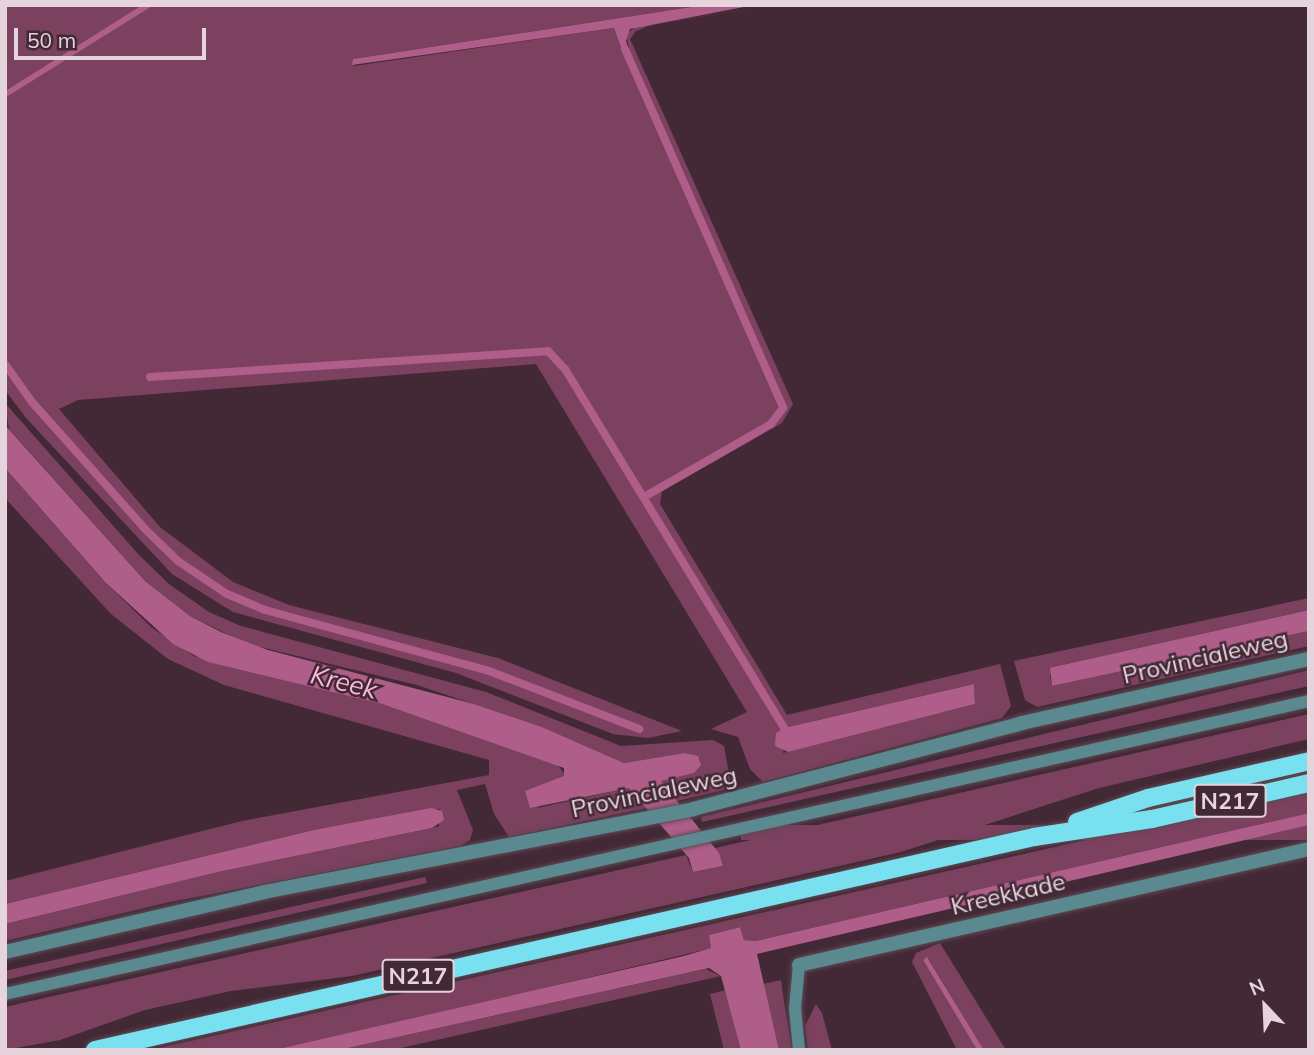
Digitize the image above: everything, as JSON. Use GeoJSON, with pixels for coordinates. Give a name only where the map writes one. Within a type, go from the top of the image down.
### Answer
{"type":"FeatureCollection","features":[{"type":"Feature","properties":{"kind":"main road","name":"N217"},"geometry":{"type":"LineString","coordinates":[[1034,837],[1148,798],[1309,761]]}},
{"type":"Feature","properties":{"kind":"main road","name":"N217"},"geometry":{"type":"LineString","coordinates":[[95,1050],[1034,837],[1152,819],[1309,783]]}},
{"type":"Feature","properties":{"kind":"street","name":"Provincialeweg"},"geometry":{"type":"LineString","coordinates":[[5,952],[264,892],[645,820],[1022,723],[1309,659]]}},
{"type":"Feature","properties":{"kind":"street","name":"Kreekkade"},"geometry":{"type":"LineString","coordinates":[[799,965],[1309,849]]}},
{"type":"Feature","properties":{"kind":"lane"},"geometry":{"type":"LineString","coordinates":[[5,994],[657,845],[1309,701]]}},
{"type":"Feature","properties":{"kind":"lane","name":"Kreekkade"},"geometry":{"type":"LineString","coordinates":[[799,965],[794,1008],[799,1050]]}},
{"type":"Feature","properties":{"kind":"shaded area"},"geometry":{"type":"Polygon","coordinates":[[[5,5],[142,5],[5,91],[5,5]]]}},
{"type":"Feature","properties":{"kind":"shaded area"},"geometry":{"type":"Polygon","coordinates":[[[154,5],[704,5],[353,59],[354,66],[614,28],[626,60],[631,58],[626,34],[636,27],[772,5],[651,25],[636,31],[630,39],[793,404],[782,423],[662,491],[660,504],[787,715],[1000,664],[1011,706],[1002,718],[763,782],[750,769],[738,737],[711,729],[747,712],[536,364],[78,400],[59,409],[160,527],[233,582],[289,605],[498,658],[682,731],[648,738],[613,734],[456,673],[233,612],[172,574],[26,418],[5,390],[5,98],[154,5]],[[974,684],[784,728],[783,753],[975,704],[974,684]]]}},
{"type":"Feature","properties":{"kind":"shaded area"},"geometry":{"type":"Polygon","coordinates":[[[5,403],[139,555],[169,584],[209,612],[241,626],[486,692],[621,746],[713,740],[724,746],[731,785],[728,789],[677,801],[660,781],[694,773],[684,753],[624,763],[542,727],[417,685],[248,644],[190,616],[145,581],[9,429],[5,403]]]}},
{"type":"Feature","properties":{"kind":"shaded area"},"geometry":{"type":"Polygon","coordinates":[[[5,468],[106,583],[151,627],[194,656],[382,704],[557,764],[565,775],[537,808],[629,788],[646,808],[509,837],[494,814],[485,784],[457,790],[473,830],[470,840],[460,846],[170,902],[5,941],[5,924],[218,872],[432,828],[439,826],[440,809],[314,830],[5,904],[5,881],[242,821],[489,775],[489,760],[224,685],[168,659],[111,614],[5,498],[5,468]]]}},
{"type":"Feature","properties":{"kind":"shaded area"},"geometry":{"type":"Polygon","coordinates":[[[1309,598],[1309,610],[1053,667],[1050,676],[1052,686],[1309,631],[1309,646],[1037,707],[1025,700],[1014,661],[1309,598]]]}},
{"type":"Feature","properties":{"kind":"shaded area"},"geometry":{"type":"Polygon","coordinates":[[[1309,670],[1309,686],[702,822],[701,817],[1309,670]]]}},
{"type":"Feature","properties":{"kind":"shaded area"},"geometry":{"type":"Polygon","coordinates":[[[1309,714],[1309,739],[1099,788],[901,852],[352,976],[231,991],[145,1010],[60,1040],[5,1050],[5,1007],[686,855],[693,872],[723,866],[715,848],[1309,714]]]}},
{"type":"Feature","properties":{"kind":"shaded area"},"geometry":{"type":"Polygon","coordinates":[[[1309,790],[1309,813],[756,941],[744,940],[740,927],[709,935],[712,948],[431,1015],[274,1050],[150,1050],[1309,790]]]}},
{"type":"Feature","properties":{"kind":"shaded area"},"geometry":{"type":"Polygon","coordinates":[[[741,825],[1309,825],[1309,840],[741,840],[741,825]]]}},
{"type":"Feature","properties":{"kind":"shaded area"},"geometry":{"type":"Polygon","coordinates":[[[425,877],[427,883],[5,980],[5,971],[425,877]]]}},
{"type":"Feature","properties":{"kind":"shaded area"},"geometry":{"type":"Polygon","coordinates":[[[940,943],[1006,1050],[984,1050],[928,958],[923,960],[977,1050],[957,1050],[912,962],[916,953],[940,943]]]}},
{"type":"Feature","properties":{"kind":"shaded area"},"geometry":{"type":"Polygon","coordinates":[[[705,969],[721,976],[392,1050],[339,1050],[705,969]]]}},
{"type":"Feature","properties":{"kind":"shaded area"},"geometry":{"type":"Polygon","coordinates":[[[781,980],[792,1050],[779,1050],[763,984],[781,980]]]}},
{"type":"Feature","properties":{"kind":"shaded area"},"geometry":{"type":"Polygon","coordinates":[[[726,990],[741,1050],[724,1050],[710,994],[726,990]]]}},
{"type":"Feature","properties":{"kind":"shaded area"},"geometry":{"type":"Polygon","coordinates":[[[816,1004],[822,1013],[832,1050],[808,1050],[805,1026],[816,1004]]]}},
{"type":"Feature","properties":{"kind":"water"},"geometry":{"type":"Polygon","coordinates":[[[142,5],[154,5],[5,98],[5,91],[142,5]]]}},
{"type":"Feature","properties":{"kind":"water"},"geometry":{"type":"Polygon","coordinates":[[[704,5],[754,5],[630,29],[626,41],[632,59],[626,61],[614,28],[352,65],[353,59],[704,5]]]}},
{"type":"Feature","properties":{"kind":"water","name":"Kreek"},"geometry":{"type":"Polygon","coordinates":[[[5,425],[145,581],[190,616],[221,632],[268,650],[474,704],[542,727],[624,763],[684,753],[698,756],[701,765],[694,773],[661,781],[719,853],[723,866],[693,872],[689,858],[629,788],[530,808],[525,791],[564,776],[564,768],[382,704],[208,662],[173,644],[106,583],[5,468],[5,425]]]}},
{"type":"Feature","properties":{"kind":"water"},"geometry":{"type":"Polygon","coordinates":[[[1309,610],[1309,631],[1052,686],[1050,668],[1053,667],[1309,610]]]}},
{"type":"Feature","properties":{"kind":"water"},"geometry":{"type":"Polygon","coordinates":[[[974,684],[975,704],[788,752],[775,746],[776,733],[784,728],[974,684]]]}},
{"type":"Feature","properties":{"kind":"water"},"geometry":{"type":"Polygon","coordinates":[[[431,808],[442,811],[444,820],[432,828],[218,872],[5,924],[5,904],[314,830],[431,808]]]}},
{"type":"Feature","properties":{"kind":"water"},"geometry":{"type":"Polygon","coordinates":[[[1309,813],[1309,825],[757,954],[779,1050],[741,1050],[721,976],[709,968],[339,1050],[274,1050],[684,956],[711,948],[709,935],[740,927],[744,940],[756,941],[1309,813]]]}},
{"type":"Feature","properties":{"kind":"water"},"geometry":{"type":"Polygon","coordinates":[[[927,957],[984,1050],[977,1050],[923,960],[927,957]]]}},
{"type":"Feature","properties":{"kind":"waterway"},"geometry":{"type":"LineString","coordinates":[[625,49],[783,408],[771,424],[644,497]]}},
{"type":"Feature","properties":{"kind":"waterway"},"geometry":{"type":"LineString","coordinates":[[150,377],[548,351],[565,369],[789,736]]}},
{"type":"Feature","properties":{"kind":"waterway"},"geometry":{"type":"LineString","coordinates":[[5,364],[32,402],[146,530],[178,561],[227,594],[265,610],[489,671],[639,729]]}}]}
